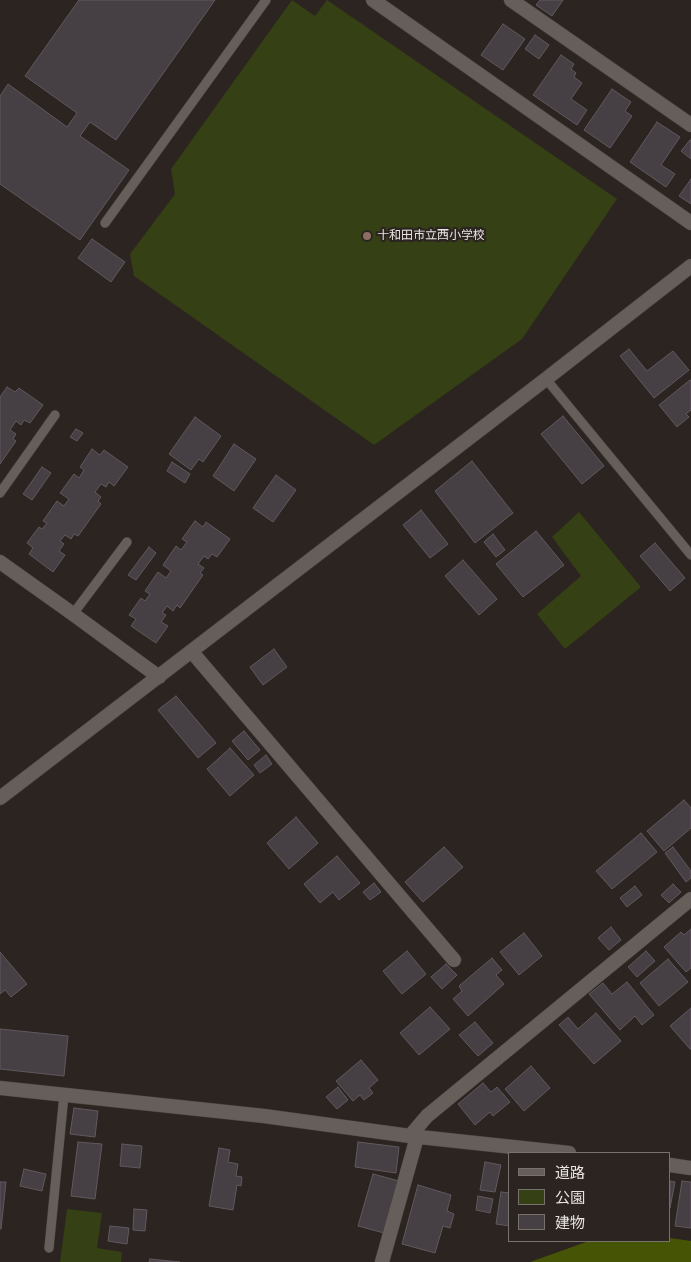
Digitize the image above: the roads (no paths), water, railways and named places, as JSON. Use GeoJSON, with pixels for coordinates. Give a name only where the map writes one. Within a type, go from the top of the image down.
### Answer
{"type":"FeatureCollection","features":[{"type":"Feature","properties":{"kind":"street"},"geometry":{"type":"LineString","coordinates":[[373,0],[691,223]]}},
{"type":"Feature","properties":{"kind":"street"},"geometry":{"type":"LineString","coordinates":[[511,0],[691,125]]}},
{"type":"Feature","properties":{"kind":"street"},"geometry":{"type":"LineString","coordinates":[[0,798],[691,266]]}},
{"type":"Feature","properties":{"kind":"street"},"geometry":{"type":"LineString","coordinates":[[0,562],[159,677]]}},
{"type":"Feature","properties":{"kind":"street"},"geometry":{"type":"LineString","coordinates":[[192,652],[454,960]]}},
{"type":"Feature","properties":{"kind":"street"},"geometry":{"type":"LineString","coordinates":[[382,1262],[414,1136],[427,1116],[691,899]]}},
{"type":"Feature","properties":{"kind":"street"},"geometry":{"type":"LineString","coordinates":[[0,1088],[264,1116],[414,1136],[560,1152]]}},
{"type":"Feature","properties":{"kind":"street"},"geometry":{"type":"LineString","coordinates":[[671,1165],[691,1168]]}},
{"type":"Feature","properties":{"kind":"lane"},"geometry":{"type":"LineString","coordinates":[[105,223],[266,0]]}},
{"type":"Feature","properties":{"kind":"lane"},"geometry":{"type":"LineString","coordinates":[[546,379],[691,555]]}},
{"type":"Feature","properties":{"kind":"lane"},"geometry":{"type":"LineString","coordinates":[[0,493],[55,414]]}},
{"type":"Feature","properties":{"kind":"lane"},"geometry":{"type":"LineString","coordinates":[[73,614],[127,542]]}},
{"type":"Feature","properties":{"kind":"lane"},"geometry":{"type":"LineString","coordinates":[[49,1248],[64,1096]]}},
{"type":"Feature","properties":{"kind":"place","name":"十和田市立西小学校"},"geometry":{"type":"Point","coordinates":[367,236]}}]}
